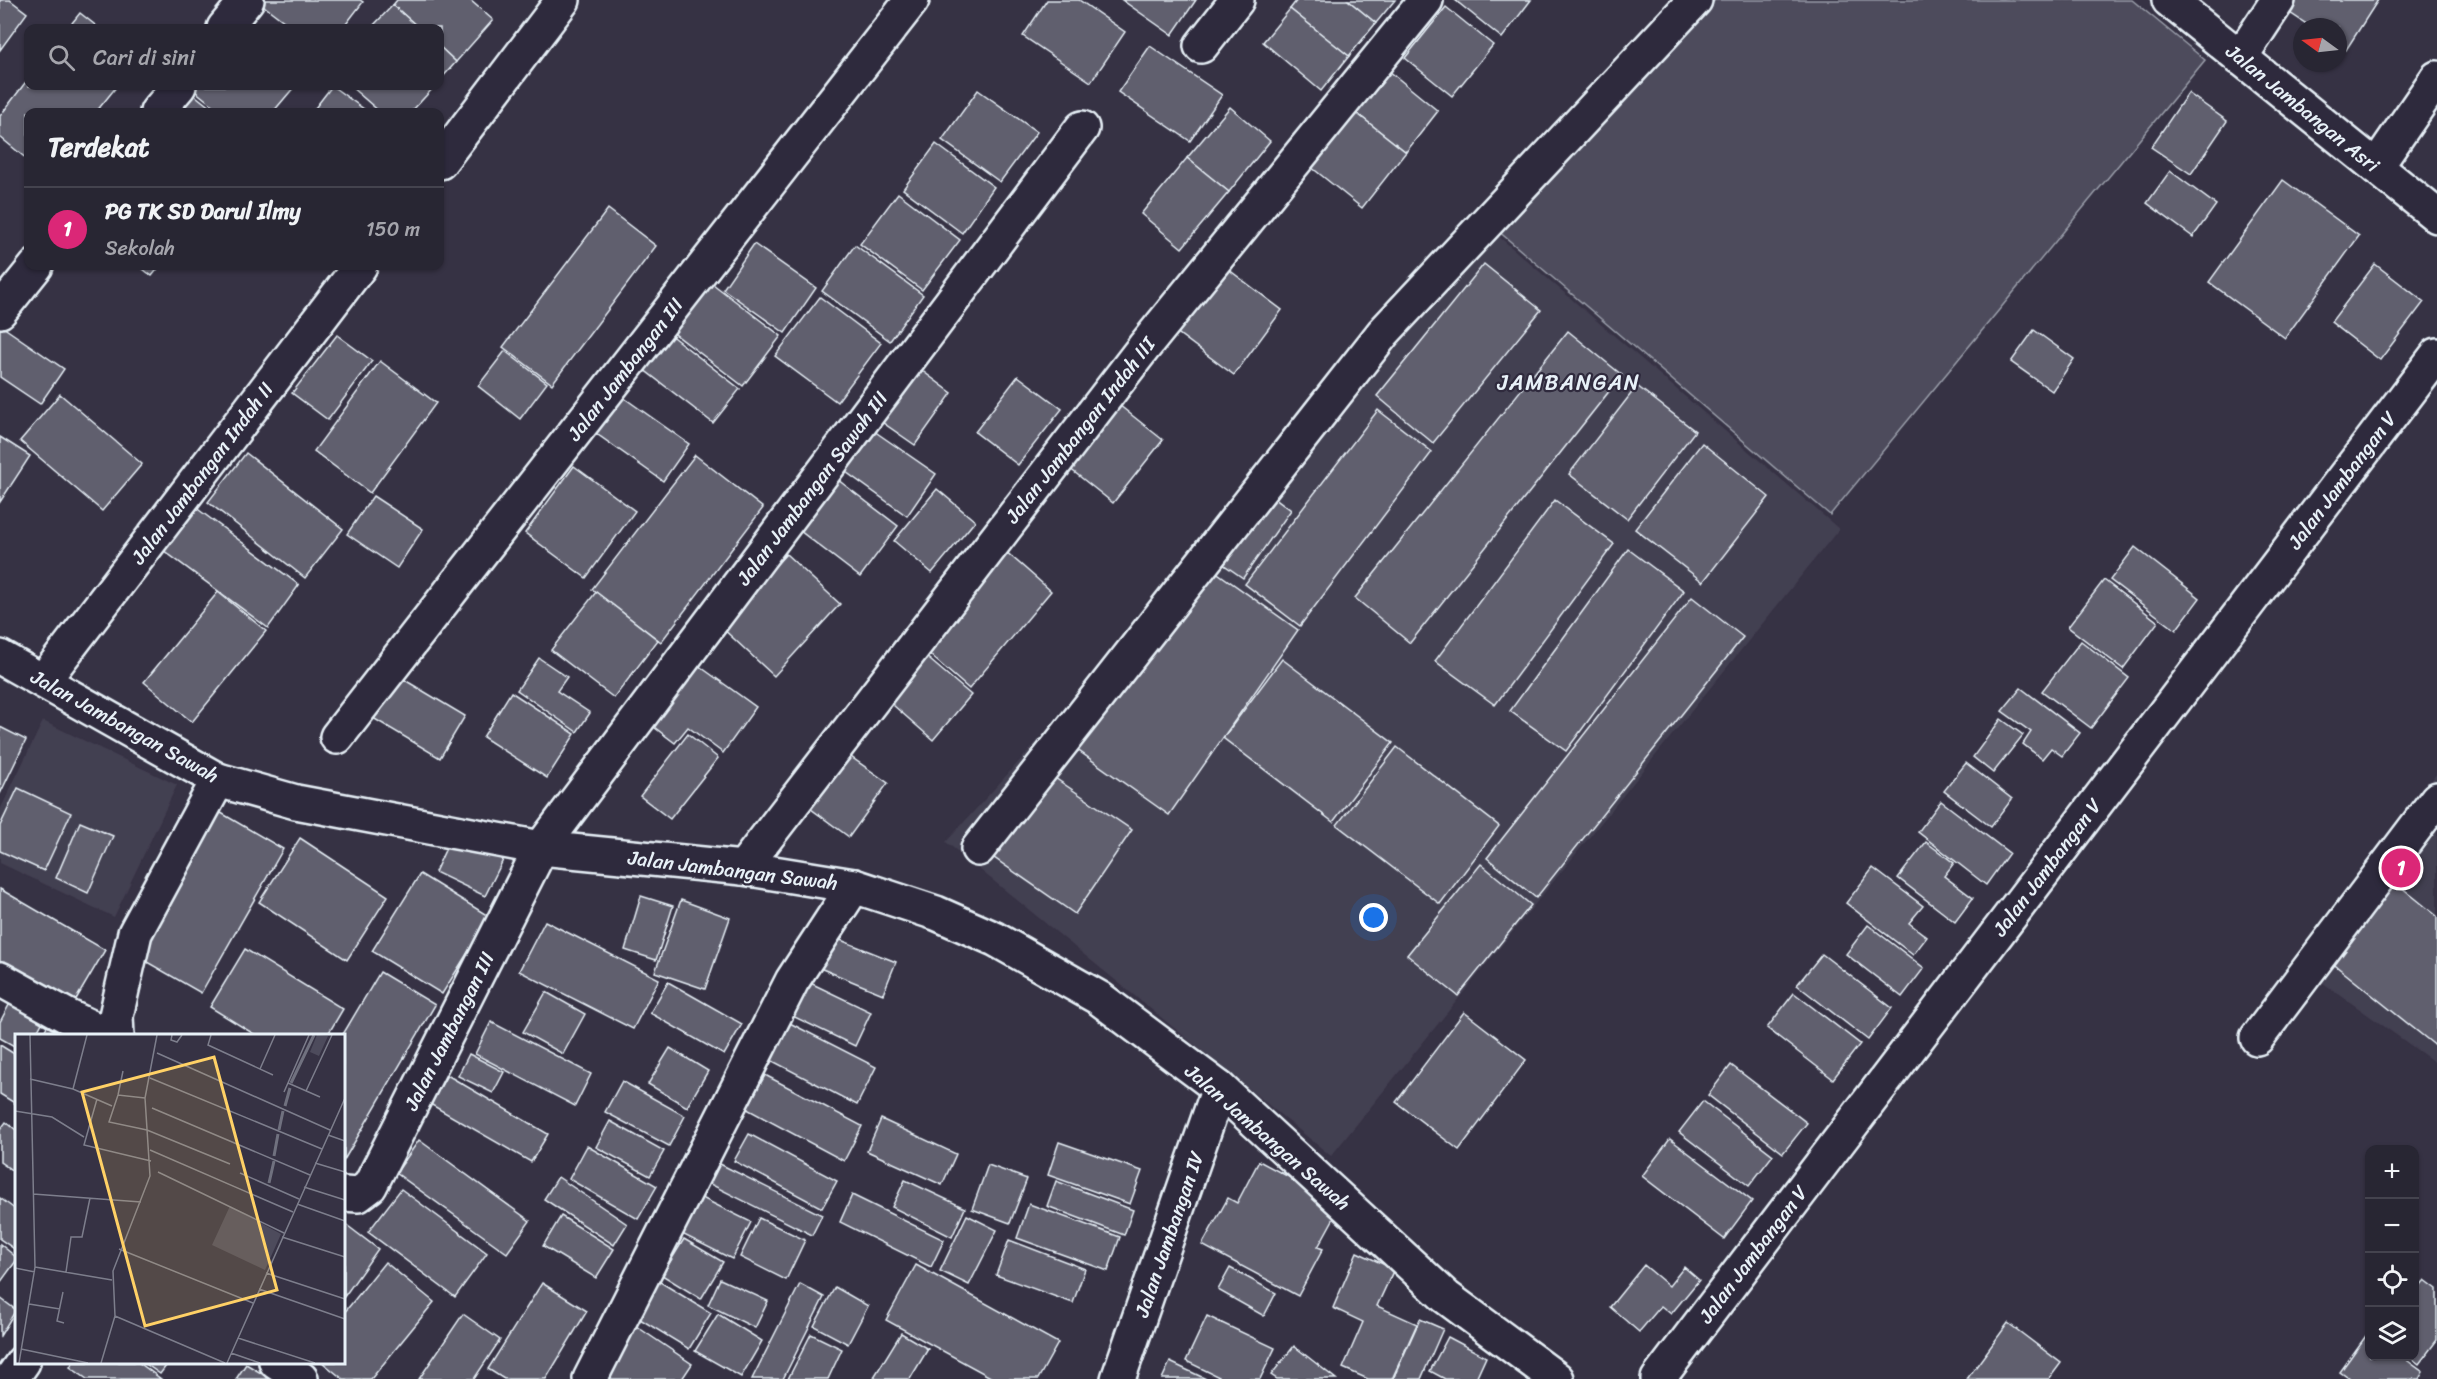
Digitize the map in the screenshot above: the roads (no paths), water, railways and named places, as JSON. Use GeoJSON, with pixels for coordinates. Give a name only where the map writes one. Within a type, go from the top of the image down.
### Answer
{"type":"FeatureCollection","features":[{"type":"Feature","properties":{"kind":"street"},"geometry":{"type":"LineString","coordinates":[[227,24],[247,0]]}},
{"type":"Feature","properties":{"kind":"street"},"geometry":{"type":"LineString","coordinates":[[444,157],[563,0]]}},
{"type":"Feature","properties":{"kind":"street","name":"Jalan Jambangan III"},"geometry":{"type":"LineString","coordinates":[[337,737],[912,0]]}},
{"type":"Feature","properties":{"kind":"street"},"geometry":{"type":"LineString","coordinates":[[1201,46],[1237,0]]}},
{"type":"Feature","properties":{"kind":"street","name":"Jalan Jambangan Indah III"},"geometry":{"type":"LineString","coordinates":[[743,868],[1144,347],[1426,0]]}},
{"type":"Feature","properties":{"kind":"street"},"geometry":{"type":"LineString","coordinates":[[978,849],[1383,333],[1695,0]]}},
{"type":"Feature","properties":{"kind":"street","name":"Jalan Jambangan Asri"},"geometry":{"type":"LineString","coordinates":[[2169,0],[2437,216]]}},
{"type":"Feature","properties":{"kind":"street"},"geometry":{"type":"LineString","coordinates":[[2240,58],[2278,0]]}},
{"type":"Feature","properties":{"kind":"street"},"geometry":{"type":"LineString","coordinates":[[2376,167],[2437,78]]}},
{"type":"Feature","properties":{"kind":"street"},"geometry":{"type":"LineString","coordinates":[[161,108],[176,90]]}},
{"type":"Feature","properties":{"kind":"street","name":"Jalan Jambangan Sawah III"},"geometry":{"type":"LineString","coordinates":[[542,848],[1082,128]]}},
{"type":"Feature","properties":{"kind":"street"},"geometry":{"type":"LineString","coordinates":[[0,311],[33,270]]}},
{"type":"Feature","properties":{"kind":"street","name":"Jalan Jambangan Indah II"},"geometry":{"type":"LineString","coordinates":[[43,681],[357,270]]}},
{"type":"Feature","properties":{"kind":"street","name":"Jalan Jambangan V"},"geometry":{"type":"LineString","coordinates":[[1658,1379],[2437,355]]}},
{"type":"Feature","properties":{"kind":"street","name":"Jalan Jambangan Sawah"},"geometry":{"type":"LineString","coordinates":[[0,657],[218,780],[296,802],[542,848],[743,868],[854,886],[936,913],[995,939],[1099,998],[1219,1088],[1446,1297],[1557,1379]]}},
{"type":"Feature","properties":{"kind":"street"},"geometry":{"type":"LineString","coordinates":[[117,1034],[116,1016],[135,933],[218,780]]}},
{"type":"Feature","properties":{"kind":"street"},"geometry":{"type":"LineString","coordinates":[[2257,1038],[2437,799]]}},
{"type":"Feature","properties":{"kind":"street","name":"Jalan Jambangan III"},"geometry":{"type":"LineString","coordinates":[[345,1194],[358,1196],[370,1186],[542,848]]}},
{"type":"Feature","properties":{"kind":"street"},"geometry":{"type":"LineString","coordinates":[[590,1379],[792,981],[854,886]]}},
{"type":"Feature","properties":{"kind":"street"},"geometry":{"type":"LineString","coordinates":[[0,979],[69,1017],[108,1034]]}},
{"type":"Feature","properties":{"kind":"street","name":"Jalan Jambangan IV"},"geometry":{"type":"LineString","coordinates":[[1118,1379],[1219,1088]]}},
{"type":"Feature","properties":{"kind":"street"},"geometry":{"type":"LineString","coordinates":[[10,1379],[21,1364]]}},
{"type":"Feature","properties":{"kind":"street"},"geometry":{"type":"LineString","coordinates":[[279,1364],[301,1379]]}},
{"type":"Feature","properties":{"kind":"place","name":"PG TK SD Darul Ilmy"},"geometry":{"type":"Point","coordinates":[2401,868]}},
{"type":"Feature","properties":{"kind":"district","name":"JAMBANGAN"},"geometry":{"type":"Point","coordinates":[1569,382]}}]}
